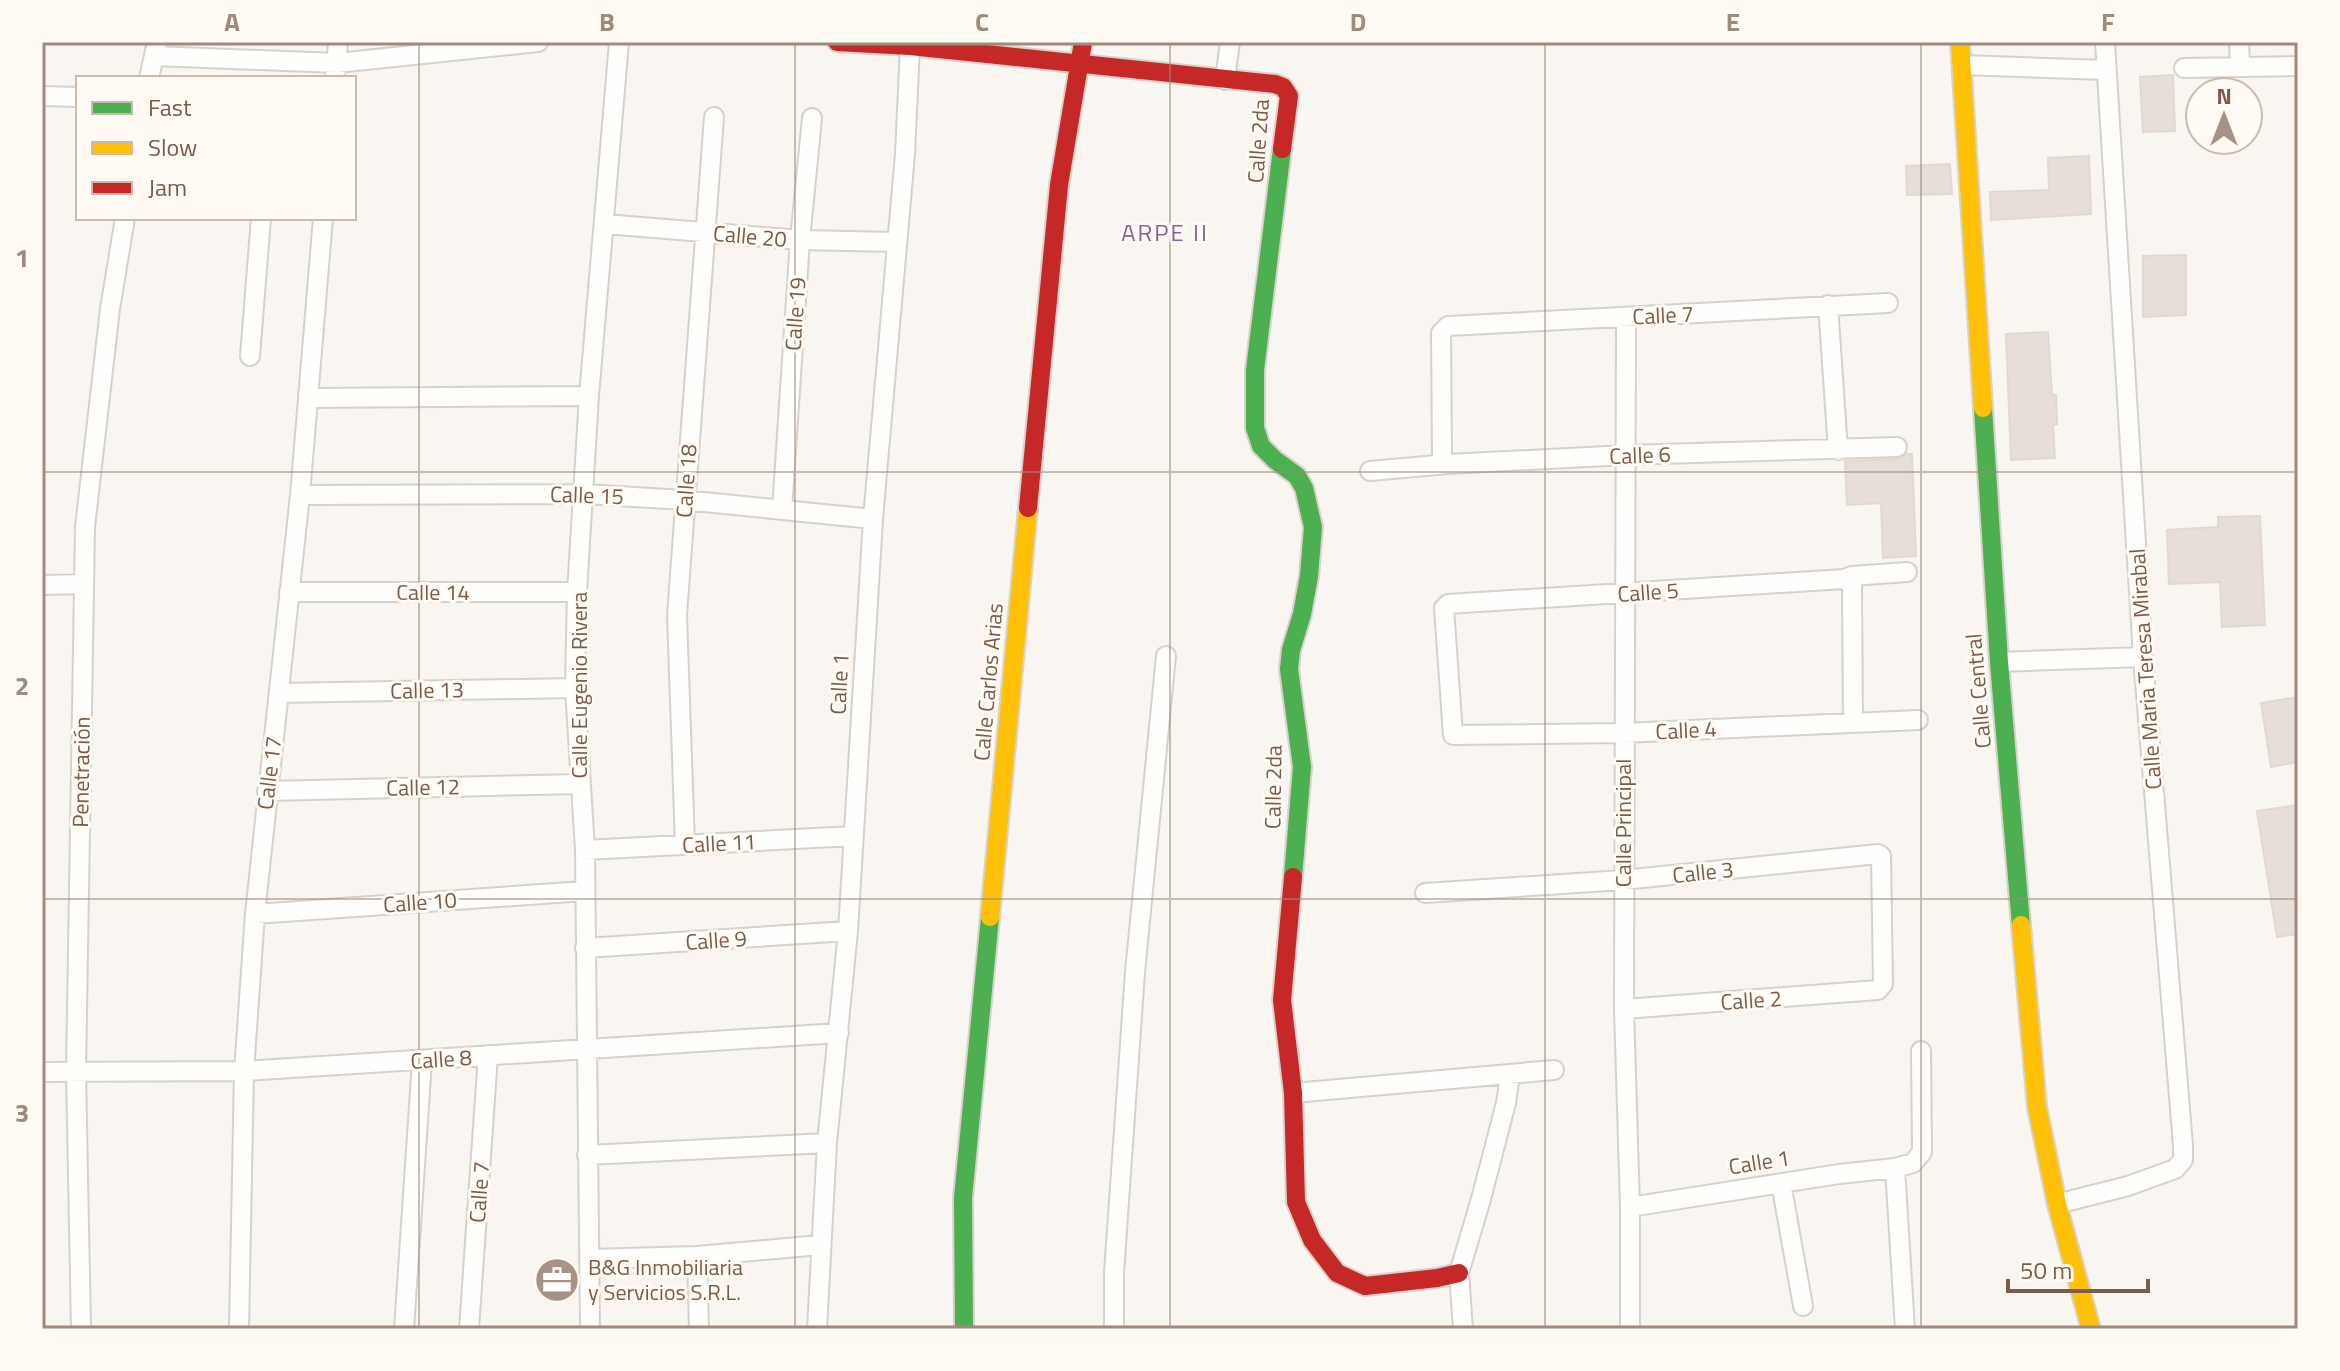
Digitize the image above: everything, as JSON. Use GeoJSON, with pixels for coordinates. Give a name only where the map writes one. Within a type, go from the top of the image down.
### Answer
{"type":"FeatureCollection","features":[{"type":"Feature","properties":{"kind":"street"},"geometry":{"type":"LineString","coordinates":[[336,71],[338,42]]}},
{"type":"Feature","properties":{"kind":"street"},"geometry":{"type":"LineString","coordinates":[[149,76],[155,49],[274,69],[336,71],[538,42]]}},
{"type":"Feature","properties":{"kind":"street","name":"Calle Eugenio Rivera"},"geometry":{"type":"LineString","coordinates":[[590,1329],[585,850],[575,688],[577,592],[589,396],[619,42]]}},
{"type":"Feature","properties":{"kind":"street"},"geometry":{"type":"LineString","coordinates":[[837,42],[910,44],[1225,80],[1230,42]]}},
{"type":"Feature","properties":{"kind":"street","name":"Calle Carlos Arias"},"geometry":{"type":"LineString","coordinates":[[964,1329],[963,1198],[1059,185],[1083,42]]}},
{"type":"Feature","properties":{"kind":"street","name":"Calle Central"},"geometry":{"type":"LineString","coordinates":[[1960,42],[1999,662],[2037,1107],[2057,1204],[2091,1329]]}},
{"type":"Feature","properties":{"kind":"street","name":"Calle Maria Teresa Mirabal"},"geometry":{"type":"LineString","coordinates":[[2057,1204],[2157,1176],[2175,1169],[2183,1160],[2143,657],[2105,42]]}},
{"type":"Feature","properties":{"kind":"street"},"geometry":{"type":"LineString","coordinates":[[2239,42],[2240,66]]}},
{"type":"Feature","properties":{"kind":"street","name":"Calle 1"},"geometry":{"type":"LineString","coordinates":[[817,1329],[827,1143],[848,931],[873,519],[905,154],[910,44]]}},
{"type":"Feature","properties":{"kind":"street"},"geometry":{"type":"LineString","coordinates":[[1962,65],[2106,70]]}},
{"type":"Feature","properties":{"kind":"street"},"geometry":{"type":"LineString","coordinates":[[2184,68],[2298,66]]}},
{"type":"Feature","properties":{"kind":"street","name":"Calle 2da"},"geometry":{"type":"LineString","coordinates":[[1225,80],[1275,84],[1283,87],[1289,96],[1255,370],[1254,403],[1255,428],[1261,446],[1297,476],[1304,488],[1313,527],[1309,576],[1289,669],[1302,767],[1282,1000],[1293,1093],[1296,1202],[1312,1240],[1337,1273],[1365,1286],[1459,1273]]}},
{"type":"Feature","properties":{"kind":"street"},"geometry":{"type":"LineString","coordinates":[[42,96],[76,97]]}},
{"type":"Feature","properties":{"kind":"street","name":"Calle 18"},"geometry":{"type":"LineString","coordinates":[[685,845],[677,615],[714,117]]}},
{"type":"Feature","properties":{"kind":"street","name":"Calle 19"},"geometry":{"type":"LineString","coordinates":[[782,510],[800,240],[812,118]]}},
{"type":"Feature","properties":{"kind":"street","name":"Penetración"},"geometry":{"type":"LineString","coordinates":[[81,1329],[76,1072],[85,527],[110,309],[125,220]]}},
{"type":"Feature","properties":{"kind":"street"},"geometry":{"type":"LineString","coordinates":[[250,356],[261,220]]}},
{"type":"Feature","properties":{"kind":"street","name":"Calle 17"},"geometry":{"type":"LineString","coordinates":[[239,1329],[244,1071],[255,914],[300,495],[323,220]]}},
{"type":"Feature","properties":{"kind":"street","name":"Calle 20"},"geometry":{"type":"LineString","coordinates":[[605,224],[800,240],[896,242]]}},
{"type":"Feature","properties":{"kind":"street","name":"Calle 7"},"geometry":{"type":"LineString","coordinates":[[1445,463],[1441,333],[1448,326],[1888,303]]}},
{"type":"Feature","properties":{"kind":"street"},"geometry":{"type":"LineString","coordinates":[[1828,305],[1838,450]]}},
{"type":"Feature","properties":{"kind":"street","name":"Calle Principal"},"geometry":{"type":"LineString","coordinates":[[1626,317],[1623,880],[1630,1329]]}},
{"type":"Feature","properties":{"kind":"street"},"geometry":{"type":"LineString","coordinates":[[308,398],[589,396]]}},
{"type":"Feature","properties":{"kind":"street","name":"Calle 6"},"geometry":{"type":"LineString","coordinates":[[1370,471],[1445,463],[1897,447]]}},
{"type":"Feature","properties":{"kind":"street","name":"Calle 15"},"geometry":{"type":"LineString","coordinates":[[300,495],[584,494],[684,500],[873,519]]}},
{"type":"Feature","properties":{"kind":"street","name":"Calle 5"},"geometry":{"type":"LineString","coordinates":[[1455,736],[1452,734],[1444,608],[1448,604],[1848,582],[1852,576],[1907,572]]}},
{"type":"Feature","properties":{"kind":"street"},"geometry":{"type":"LineString","coordinates":[[1848,582],[1853,721]]}},
{"type":"Feature","properties":{"kind":"street"},"geometry":{"type":"LineString","coordinates":[[42,585],[84,584]]}},
{"type":"Feature","properties":{"kind":"street","name":"Calle 14"},"geometry":{"type":"LineString","coordinates":[[289,592],[577,592]]}},
{"type":"Feature","properties":{"kind":"street"},"geometry":{"type":"LineString","coordinates":[[1114,1329],[1114,1273],[1135,972],[1166,656]]}},
{"type":"Feature","properties":{"kind":"street"},"geometry":{"type":"LineString","coordinates":[[1999,662],[2143,657]]}},
{"type":"Feature","properties":{"kind":"street","name":"Calle 13"},"geometry":{"type":"LineString","coordinates":[[279,693],[575,688]]}},
{"type":"Feature","properties":{"kind":"street","name":"Calle 4"},"geometry":{"type":"LineString","coordinates":[[1455,736],[1623,733],[1918,720]]}},
{"type":"Feature","properties":{"kind":"street","name":"Calle 12"},"geometry":{"type":"LineString","coordinates":[[267,791],[580,784]]}},
{"type":"Feature","properties":{"kind":"street","name":"Calle 11"},"geometry":{"type":"LineString","coordinates":[[585,850],[854,836]]}},
{"type":"Feature","properties":{"kind":"street","name":"Calle 3"},"geometry":{"type":"LineString","coordinates":[[1425,893],[1623,880],[1878,854],[1882,859],[1883,984],[1878,990]]}},
{"type":"Feature","properties":{"kind":"street","name":"Calle 10"},"geometry":{"type":"LineString","coordinates":[[255,914],[585,891]]}},
{"type":"Feature","properties":{"kind":"street","name":"Calle 9"},"geometry":{"type":"LineString","coordinates":[[585,948],[848,931]]}},
{"type":"Feature","properties":{"kind":"street","name":"Calle 2"},"geometry":{"type":"LineString","coordinates":[[1624,1009],[1878,990]]}},
{"type":"Feature","properties":{"kind":"street","name":"Calle 8"},"geometry":{"type":"LineString","coordinates":[[42,1072],[244,1071],[839,1033]]}},
{"type":"Feature","properties":{"kind":"street"},"geometry":{"type":"LineString","coordinates":[[1905,1329],[1895,1168],[1913,1163],[1922,1152],[1921,1051]]}},
{"type":"Feature","properties":{"kind":"street","name":"Calle 7"},"geometry":{"type":"LineString","coordinates":[[469,1329],[488,1055]]}},
{"type":"Feature","properties":{"kind":"street"},"geometry":{"type":"LineString","coordinates":[[404,1329],[422,1061]]}},
{"type":"Feature","properties":{"kind":"street"},"geometry":{"type":"LineString","coordinates":[[1293,1093],[1554,1070]]}},
{"type":"Feature","properties":{"kind":"street"},"geometry":{"type":"LineString","coordinates":[[1463,1329],[1459,1273],[1506,1103],[1510,1075]]}},
{"type":"Feature","properties":{"kind":"street"},"geometry":{"type":"LineString","coordinates":[[587,1155],[827,1143]]}},
{"type":"Feature","properties":{"kind":"street","name":"Calle 1"},"geometry":{"type":"LineString","coordinates":[[1630,1207],[1895,1168]]}},
{"type":"Feature","properties":{"kind":"street"},"geometry":{"type":"LineString","coordinates":[[1781,1183],[1803,1306]]}},
{"type":"Feature","properties":{"kind":"street"},"geometry":{"type":"LineString","coordinates":[[590,1259],[697,1256],[820,1245]]}},
{"type":"Feature","properties":{"kind":"street"},"geometry":{"type":"LineString","coordinates":[[697,1256],[699,1329]]}},
{"type":"Feature","properties":{"kind":"building"},"geometry":{"type":"Polygon","coordinates":[[[2173,75],[2175,131],[2143,132],[2140,77],[2173,75]]]}},
{"type":"Feature","properties":{"kind":"building"},"geometry":{"type":"Polygon","coordinates":[[[2089,156],[2091,214],[1991,220],[1990,192],[2049,190],[2048,158],[2089,156]]]}},
{"type":"Feature","properties":{"kind":"building"},"geometry":{"type":"Polygon","coordinates":[[[1950,164],[1952,194],[1907,195],[1906,166],[1950,164]]]}},
{"type":"Feature","properties":{"kind":"building"},"geometry":{"type":"Polygon","coordinates":[[[2186,255],[2186,315],[2143,317],[2143,256],[2186,255]]]}},
{"type":"Feature","properties":{"kind":"building"},"geometry":{"type":"Polygon","coordinates":[[[2048,332],[2052,395],[2056,395],[2057,424],[2053,425],[2055,458],[2011,460],[2006,334],[2048,332]]]}},
{"type":"Feature","properties":{"kind":"building"},"geometry":{"type":"Polygon","coordinates":[[[1912,454],[1916,556],[1883,558],[1881,503],[1847,505],[1845,461],[1897,459],[1912,454]]]}},
{"type":"Feature","properties":{"kind":"building"},"geometry":{"type":"Polygon","coordinates":[[[2260,516],[2265,625],[2222,627],[2220,582],[2169,584],[2167,530],[2218,527],[2218,517],[2260,516]]]}},
{"type":"Feature","properties":{"kind":"building"},"geometry":{"type":"Polygon","coordinates":[[[2298,697],[2298,762],[2271,767],[2261,703],[2298,697]]]}},
{"type":"Feature","properties":{"kind":"building"},"geometry":{"type":"Polygon","coordinates":[[[2298,805],[2298,934],[2277,937],[2257,811],[2298,805]]]}},
{"type":"Feature","properties":{"kind":"traffic: fast"},"geometry":{"type":"LineString","coordinates":[[1282,149],[1255,370],[1255,428],[1261,446],[1297,476],[1304,488],[1313,527],[1309,576],[1289,669],[1302,767],[1293,877]]}},
{"type":"Feature","properties":{"kind":"traffic: fast"},"geometry":{"type":"LineString","coordinates":[[1983,408],[1999,662],[2021,925]]}},
{"type":"Feature","properties":{"kind":"traffic: fast"},"geometry":{"type":"LineString","coordinates":[[964,1329],[963,1198],[990,917]]}},
{"type":"Feature","properties":{"kind":"traffic: slow"},"geometry":{"type":"LineString","coordinates":[[1960,42],[1983,408]]}},
{"type":"Feature","properties":{"kind":"traffic: slow"},"geometry":{"type":"LineString","coordinates":[[990,917],[1028,508]]}},
{"type":"Feature","properties":{"kind":"traffic: slow"},"geometry":{"type":"LineString","coordinates":[[2021,925],[2037,1107],[2057,1204],[2091,1329]]}},
{"type":"Feature","properties":{"kind":"traffic: jam"},"geometry":{"type":"LineString","coordinates":[[837,42],[910,46],[1275,84],[1283,87],[1289,96],[1282,149]]}},
{"type":"Feature","properties":{"kind":"traffic: jam"},"geometry":{"type":"LineString","coordinates":[[1028,508],[1059,185],[1083,42]]}},
{"type":"Feature","properties":{"kind":"traffic: jam"},"geometry":{"type":"LineString","coordinates":[[1293,877],[1282,1000],[1293,1093],[1296,1202],[1312,1240],[1337,1273],[1365,1286],[1459,1273]]}},
{"type":"Feature","properties":{"kind":"place","name":"B&G Inmobiliaria y Servicios S.R.L."},"geometry":{"type":"Point","coordinates":[557,1280]}},
{"type":"Feature","properties":{"kind":"district","name":"ARPE II"},"geometry":{"type":"Point","coordinates":[1165,233]}}]}
